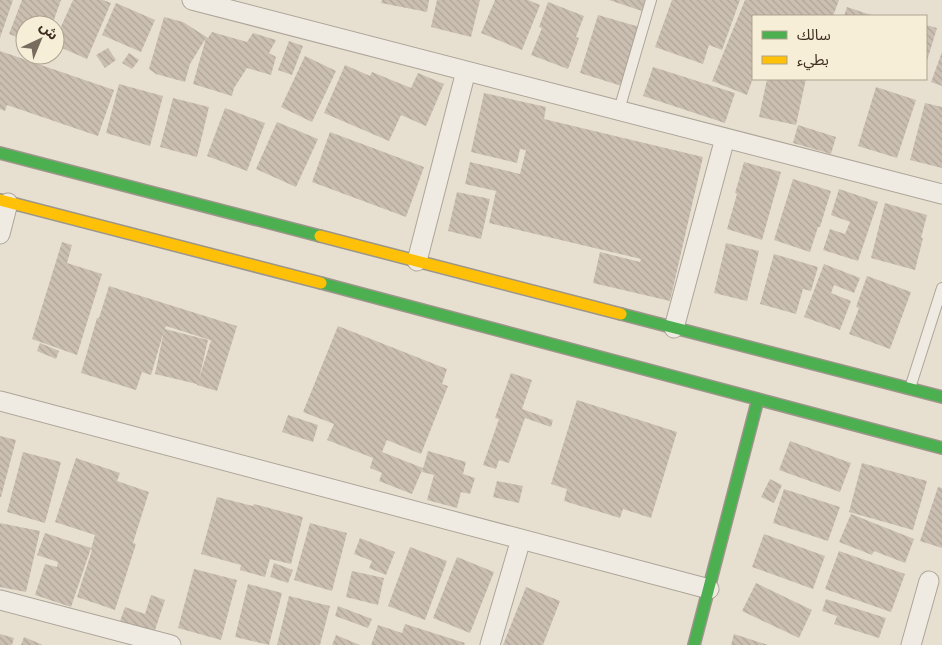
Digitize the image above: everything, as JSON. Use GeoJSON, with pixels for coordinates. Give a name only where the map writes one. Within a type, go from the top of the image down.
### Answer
{"type":"FeatureCollection","features":[{"type":"Feature","properties":{"kind":"street"},"geometry":{"type":"LineString","coordinates":[[192,0],[244,6],[466,71],[942,194]]}},
{"type":"Feature","properties":{"kind":"street"},"geometry":{"type":"LineString","coordinates":[[417,261],[466,71]]}},
{"type":"Feature","properties":{"kind":"street"},"geometry":{"type":"LineString","coordinates":[[674,328],[725,138]]}},
{"type":"Feature","properties":{"kind":"street"},"geometry":{"type":"LineString","coordinates":[[0,153],[942,397]]}},
{"type":"Feature","properties":{"kind":"street"},"geometry":{"type":"LineString","coordinates":[[0,234],[4,202],[481,325],[942,448]]}},
{"type":"Feature","properties":{"kind":"street"},"geometry":{"type":"LineString","coordinates":[[694,645],[758,399]]}},
{"type":"Feature","properties":{"kind":"street"},"geometry":{"type":"LineString","coordinates":[[0,401],[709,589]]}},
{"type":"Feature","properties":{"kind":"street"},"geometry":{"type":"LineString","coordinates":[[490,645],[521,539]]}},
{"type":"Feature","properties":{"kind":"street"},"geometry":{"type":"LineString","coordinates":[[911,645],[929,580]]}},
{"type":"Feature","properties":{"kind":"street"},"geometry":{"type":"LineString","coordinates":[[0,600],[171,645]]}},
{"type":"Feature","properties":{"kind":"lane"},"geometry":{"type":"LineString","coordinates":[[619,110],[651,0]]}},
{"type":"Feature","properties":{"kind":"lane"},"geometry":{"type":"LineString","coordinates":[[910,389],[942,288]]}},
{"type":"Feature","properties":{"kind":"building"},"geometry":{"type":"Polygon","coordinates":[[[0,0],[13,0],[0,38],[0,0]]]}},
{"type":"Feature","properties":{"kind":"building"},"geometry":{"type":"Polygon","coordinates":[[[22,0],[61,0],[56,15],[16,15],[22,0]]]}},
{"type":"Feature","properties":{"kind":"building"},"geometry":{"type":"Polygon","coordinates":[[[73,0],[103,0],[111,3],[87,59],[65,49],[65,18],[73,0]]]}},
{"type":"Feature","properties":{"kind":"building"},"geometry":{"type":"Polygon","coordinates":[[[382,0],[429,0],[427,12],[381,3],[382,0]]]}},
{"type":"Feature","properties":{"kind":"building"},"geometry":{"type":"Polygon","coordinates":[[[437,0],[480,0],[471,37],[431,27],[437,0]]]}},
{"type":"Feature","properties":{"kind":"building"},"geometry":{"type":"Polygon","coordinates":[[[495,0],[528,0],[540,5],[522,50],[481,33],[495,0]]]}},
{"type":"Feature","properties":{"kind":"building"},"geometry":{"type":"Polygon","coordinates":[[[609,0],[645,0],[642,11],[609,0]]]}},
{"type":"Feature","properties":{"kind":"building"},"geometry":{"type":"Polygon","coordinates":[[[672,0],[740,0],[722,50],[709,45],[703,64],[655,47],[672,0]]]}},
{"type":"Feature","properties":{"kind":"building"},"geometry":{"type":"Polygon","coordinates":[[[745,0],[839,0],[833,15],[752,15],[752,80],[747,95],[712,81],[745,0]]]}},
{"type":"Feature","properties":{"kind":"building"},"geometry":{"type":"Polygon","coordinates":[[[548,2],[584,16],[576,37],[579,38],[568,69],[531,55],[542,28],[539,27],[548,2]]]}},
{"type":"Feature","properties":{"kind":"building"},"geometry":{"type":"Polygon","coordinates":[[[116,3],[155,20],[141,52],[102,35],[116,3]]]}},
{"type":"Feature","properties":{"kind":"building"},"geometry":{"type":"Polygon","coordinates":[[[847,7],[871,15],[844,15],[847,7]]]}},
{"type":"Feature","properties":{"kind":"building"},"geometry":{"type":"Polygon","coordinates":[[[598,15],[643,28],[625,87],[580,73],[598,15]]]}},
{"type":"Feature","properties":{"kind":"building"},"geometry":{"type":"Polygon","coordinates":[[[164,17],[183,22],[208,38],[212,32],[247,42],[253,33],[276,40],[269,53],[276,57],[271,75],[247,68],[234,88],[232,96],[193,84],[206,38],[190,64],[185,82],[156,74],[149,69],[164,17]]]}},
{"type":"Feature","properties":{"kind":"building"},"geometry":{"type":"Polygon","coordinates":[[[15,18],[15,36],[9,34],[15,18]]]}},
{"type":"Feature","properties":{"kind":"building"},"geometry":{"type":"Polygon","coordinates":[[[927,25],[937,28],[927,61],[927,25]]]}},
{"type":"Feature","properties":{"kind":"building"},"geometry":{"type":"Polygon","coordinates":[[[289,41],[303,46],[292,75],[278,70],[289,41]]]}},
{"type":"Feature","properties":{"kind":"building"},"geometry":{"type":"Polygon","coordinates":[[[108,48],[116,60],[105,68],[96,55],[108,48]]]}},
{"type":"Feature","properties":{"kind":"building"},"geometry":{"type":"Polygon","coordinates":[[[0,51],[15,56],[15,65],[41,65],[114,90],[98,136],[7,105],[5,111],[0,109],[0,51]]]}},
{"type":"Feature","properties":{"kind":"building"},"geometry":{"type":"Polygon","coordinates":[[[942,52],[942,86],[931,82],[942,52]]]}},
{"type":"Feature","properties":{"kind":"building"},"geometry":{"type":"Polygon","coordinates":[[[129,53],[139,60],[132,69],[122,63],[129,53]]]}},
{"type":"Feature","properties":{"kind":"building"},"geometry":{"type":"Polygon","coordinates":[[[305,56],[336,71],[312,122],[281,107],[305,56]]]}},
{"type":"Feature","properties":{"kind":"building"},"geometry":{"type":"Polygon","coordinates":[[[345,65],[370,76],[372,72],[411,88],[418,73],[444,84],[426,126],[401,115],[389,141],[324,113],[345,65]]]}},
{"type":"Feature","properties":{"kind":"building"},"geometry":{"type":"Polygon","coordinates":[[[653,67],[735,93],[725,123],[643,96],[653,67]]]}},
{"type":"Feature","properties":{"kind":"building"},"geometry":{"type":"Polygon","coordinates":[[[767,80],[806,80],[796,125],[759,117],[767,80]]]}},
{"type":"Feature","properties":{"kind":"building"},"geometry":{"type":"Polygon","coordinates":[[[119,84],[163,96],[150,146],[106,133],[119,84]]]}},
{"type":"Feature","properties":{"kind":"building"},"geometry":{"type":"Polygon","coordinates":[[[876,87],[916,100],[897,158],[858,146],[876,87]]]}},
{"type":"Feature","properties":{"kind":"building"},"geometry":{"type":"Polygon","coordinates":[[[484,93],[546,107],[544,119],[703,157],[670,301],[593,283],[600,252],[640,262],[641,259],[489,223],[496,191],[465,184],[470,162],[520,174],[526,150],[520,149],[517,163],[471,152],[484,93]]]}},
{"type":"Feature","properties":{"kind":"building"},"geometry":{"type":"Polygon","coordinates":[[[173,98],[209,107],[197,157],[160,147],[173,98]]]}},
{"type":"Feature","properties":{"kind":"building"},"geometry":{"type":"Polygon","coordinates":[[[925,103],[942,107],[942,168],[910,160],[925,103]]]}},
{"type":"Feature","properties":{"kind":"building"},"geometry":{"type":"Polygon","coordinates":[[[225,108],[265,123],[247,171],[207,156],[225,108]]]}},
{"type":"Feature","properties":{"kind":"building"},"geometry":{"type":"Polygon","coordinates":[[[277,122],[318,139],[296,187],[256,169],[277,122]]]}},
{"type":"Feature","properties":{"kind":"building"},"geometry":{"type":"Polygon","coordinates":[[[798,125],[836,137],[831,154],[793,143],[798,125]]]}},
{"type":"Feature","properties":{"kind":"building"},"geometry":{"type":"Polygon","coordinates":[[[330,132],[424,167],[406,217],[312,182],[330,132]]]}},
{"type":"Feature","properties":{"kind":"building"},"geometry":{"type":"Polygon","coordinates":[[[744,162],[781,172],[762,240],[727,229],[744,162]]]}},
{"type":"Feature","properties":{"kind":"building"},"geometry":{"type":"Polygon","coordinates":[[[793,179],[831,191],[810,252],[774,240],[793,179]]]}},
{"type":"Feature","properties":{"kind":"building"},"geometry":{"type":"Polygon","coordinates":[[[839,189],[878,202],[858,261],[823,250],[830,229],[845,234],[850,222],[831,215],[839,189]]]}},
{"type":"Feature","properties":{"kind":"building"},"geometry":{"type":"Polygon","coordinates":[[[457,192],[490,199],[481,239],[448,231],[457,192]]]}},
{"type":"Feature","properties":{"kind":"building"},"geometry":{"type":"Polygon","coordinates":[[[885,203],[927,215],[915,270],[871,258],[885,203]]]}},
{"type":"Feature","properties":{"kind":"building"},"geometry":{"type":"Polygon","coordinates":[[[62,242],[72,245],[67,263],[102,274],[77,355],[32,339],[62,242]]]}},
{"type":"Feature","properties":{"kind":"building"},"geometry":{"type":"Polygon","coordinates":[[[726,243],[759,251],[747,301],[714,293],[726,243]]]}},
{"type":"Feature","properties":{"kind":"building"},"geometry":{"type":"Polygon","coordinates":[[[774,254],[818,267],[811,291],[803,289],[796,314],[760,304],[774,254]]]}},
{"type":"Feature","properties":{"kind":"building"},"geometry":{"type":"Polygon","coordinates":[[[824,264],[860,278],[854,293],[834,285],[831,293],[851,301],[840,330],[804,317],[824,264]]]}},
{"type":"Feature","properties":{"kind":"building"},"geometry":{"type":"Polygon","coordinates":[[[867,276],[911,292],[890,349],[849,334],[859,308],[856,307],[867,276]]]}},
{"type":"Feature","properties":{"kind":"building"},"geometry":{"type":"Polygon","coordinates":[[[109,286],[237,326],[217,391],[155,374],[164,331],[151,375],[142,372],[136,390],[81,373],[97,318],[99,318],[109,286]],[[166,326],[165,329],[208,340],[199,379],[211,340],[166,326]]]}},
{"type":"Feature","properties":{"kind":"building"},"geometry":{"type":"Polygon","coordinates":[[[338,326],[447,369],[442,384],[448,386],[421,454],[387,440],[382,452],[423,468],[412,494],[379,481],[382,473],[370,468],[373,458],[327,440],[334,424],[303,412],[338,326]]]}},
{"type":"Feature","properties":{"kind":"building"},"geometry":{"type":"Polygon","coordinates":[[[40,343],[59,351],[56,359],[37,351],[40,343]]]}},
{"type":"Feature","properties":{"kind":"building"},"geometry":{"type":"Polygon","coordinates":[[[511,373],[532,380],[522,409],[553,420],[551,427],[525,418],[509,463],[499,460],[496,469],[483,465],[499,419],[495,418],[511,373]]]}},
{"type":"Feature","properties":{"kind":"building"},"geometry":{"type":"Polygon","coordinates":[[[577,400],[677,432],[651,518],[623,509],[620,518],[564,501],[567,489],[551,484],[577,400]]]}},
{"type":"Feature","properties":{"kind":"building"},"geometry":{"type":"Polygon","coordinates":[[[288,415],[318,425],[313,442],[282,432],[288,415]]]}},
{"type":"Feature","properties":{"kind":"building"},"geometry":{"type":"Polygon","coordinates":[[[0,436],[16,440],[1,497],[0,497],[0,436]]]}},
{"type":"Feature","properties":{"kind":"building"},"geometry":{"type":"Polygon","coordinates":[[[790,441],[851,463],[840,492],[779,470],[790,441]]]}},
{"type":"Feature","properties":{"kind":"building"},"geometry":{"type":"Polygon","coordinates":[[[428,451],[466,462],[463,474],[475,478],[470,494],[461,492],[457,508],[427,500],[434,475],[422,472],[428,451]]]}},
{"type":"Feature","properties":{"kind":"building"},"geometry":{"type":"Polygon","coordinates":[[[23,452],[61,462],[45,523],[7,512],[23,452]]]}},
{"type":"Feature","properties":{"kind":"building"},"geometry":{"type":"Polygon","coordinates":[[[76,458],[120,473],[117,481],[149,492],[133,543],[136,544],[115,610],[77,597],[95,535],[55,522],[76,458]]]}},
{"type":"Feature","properties":{"kind":"building"},"geometry":{"type":"Polygon","coordinates":[[[862,463],[927,481],[913,530],[849,512],[862,463]]]}},
{"type":"Feature","properties":{"kind":"building"},"geometry":{"type":"Polygon","coordinates":[[[770,479],[782,485],[774,503],[761,497],[770,479]]]}},
{"type":"Feature","properties":{"kind":"building"},"geometry":{"type":"Polygon","coordinates":[[[497,481],[523,486],[519,503],[493,497],[497,481]]]}},
{"type":"Feature","properties":{"kind":"building"},"geometry":{"type":"Polygon","coordinates":[[[938,487],[942,488],[942,548],[920,541],[938,487]]]}},
{"type":"Feature","properties":{"kind":"building"},"geometry":{"type":"Polygon","coordinates":[[[784,489],[840,507],[828,541],[773,523],[784,489]]]}},
{"type":"Feature","properties":{"kind":"building"},"geometry":{"type":"Polygon","coordinates":[[[217,497],[253,506],[254,504],[303,517],[291,564],[270,559],[265,577],[240,570],[241,565],[201,554],[217,497]]]}},
{"type":"Feature","properties":{"kind":"building"},"geometry":{"type":"Polygon","coordinates":[[[851,514],[914,539],[905,563],[874,551],[872,555],[839,542],[851,514]]]}},
{"type":"Feature","properties":{"kind":"building"},"geometry":{"type":"Polygon","coordinates":[[[0,523],[40,531],[26,592],[0,587],[0,523]]]}},
{"type":"Feature","properties":{"kind":"building"},"geometry":{"type":"Polygon","coordinates":[[[310,523],[347,533],[332,591],[294,580],[310,523]]]}},
{"type":"Feature","properties":{"kind":"building"},"geometry":{"type":"Polygon","coordinates":[[[45,533],[91,548],[71,607],[35,595],[45,564],[57,567],[58,562],[37,555],[45,533]]]}},
{"type":"Feature","properties":{"kind":"building"},"geometry":{"type":"Polygon","coordinates":[[[764,534],[825,556],[813,589],[752,567],[764,534]]]}},
{"type":"Feature","properties":{"kind":"building"},"geometry":{"type":"Polygon","coordinates":[[[360,538],[395,552],[386,575],[369,568],[372,561],[354,554],[360,538]]]}},
{"type":"Feature","properties":{"kind":"building"},"geometry":{"type":"Polygon","coordinates":[[[410,547],[447,561],[425,620],[388,606],[410,547]]]}},
{"type":"Feature","properties":{"kind":"building"},"geometry":{"type":"Polygon","coordinates":[[[839,551],[905,574],[891,612],[825,589],[839,551]]]}},
{"type":"Feature","properties":{"kind":"building"},"geometry":{"type":"Polygon","coordinates":[[[457,557],[494,572],[470,633],[433,618],[457,557]]]}},
{"type":"Feature","properties":{"kind":"building"},"geometry":{"type":"Polygon","coordinates":[[[274,563],[293,570],[288,583],[270,577],[274,563]]]}},
{"type":"Feature","properties":{"kind":"building"},"geometry":{"type":"Polygon","coordinates":[[[194,569],[237,580],[221,640],[178,628],[194,569]]]}},
{"type":"Feature","properties":{"kind":"building"},"geometry":{"type":"Polygon","coordinates":[[[352,571],[384,578],[378,605],[346,597],[352,571]]]}},
{"type":"Feature","properties":{"kind":"building"},"geometry":{"type":"Polygon","coordinates":[[[756,583],[812,610],[799,638],[742,611],[756,583]]]}},
{"type":"Feature","properties":{"kind":"building"},"geometry":{"type":"Polygon","coordinates":[[[248,584],[282,593],[269,645],[235,637],[248,584]]]}},
{"type":"Feature","properties":{"kind":"building"},"geometry":{"type":"Polygon","coordinates":[[[526,587],[560,601],[543,645],[503,645],[526,587]]]}},
{"type":"Feature","properties":{"kind":"building"},"geometry":{"type":"Polygon","coordinates":[[[151,595],[165,600],[153,636],[119,624],[125,607],[145,614],[151,595]]]}},
{"type":"Feature","properties":{"kind":"building"},"geometry":{"type":"Polygon","coordinates":[[[289,596],[330,606],[320,645],[277,645],[289,596]]]}},
{"type":"Feature","properties":{"kind":"building"},"geometry":{"type":"Polygon","coordinates":[[[826,599],[886,618],[879,638],[834,624],[837,616],[822,611],[826,599]]]}},
{"type":"Feature","properties":{"kind":"building"},"geometry":{"type":"Polygon","coordinates":[[[338,606],[372,619],[368,628],[335,616],[338,606]]]}},
{"type":"Feature","properties":{"kind":"building"},"geometry":{"type":"Polygon","coordinates":[[[405,624],[465,643],[464,645],[371,645],[378,625],[402,633],[405,624]]]}},
{"type":"Feature","properties":{"kind":"building"},"geometry":{"type":"Polygon","coordinates":[[[0,634],[14,638],[12,645],[0,645],[0,634]]]}},
{"type":"Feature","properties":{"kind":"building"},"geometry":{"type":"Polygon","coordinates":[[[734,634],[768,645],[731,645],[734,634]]]}},
{"type":"Feature","properties":{"kind":"building"},"geometry":{"type":"Polygon","coordinates":[[[336,635],[360,645],[332,645],[336,635]]]}},
{"type":"Feature","properties":{"kind":"building"},"geometry":{"type":"Polygon","coordinates":[[[24,637],[43,645],[21,645],[24,637]]]}},
{"type":"Feature","properties":{"kind":"traffic: fast"},"geometry":{"type":"LineString","coordinates":[[0,153],[320,236]]}},
{"type":"Feature","properties":{"kind":"traffic: fast"},"geometry":{"type":"LineString","coordinates":[[321,283],[942,448]]}},
{"type":"Feature","properties":{"kind":"traffic: fast"},"geometry":{"type":"LineString","coordinates":[[621,314],[942,397]]}},
{"type":"Feature","properties":{"kind":"traffic: fast"},"geometry":{"type":"LineString","coordinates":[[694,645],[758,399]]}},
{"type":"Feature","properties":{"kind":"traffic: slow"},"geometry":{"type":"LineString","coordinates":[[0,200],[321,283]]}},
{"type":"Feature","properties":{"kind":"traffic: slow"},"geometry":{"type":"LineString","coordinates":[[320,236],[621,314]]}}]}
